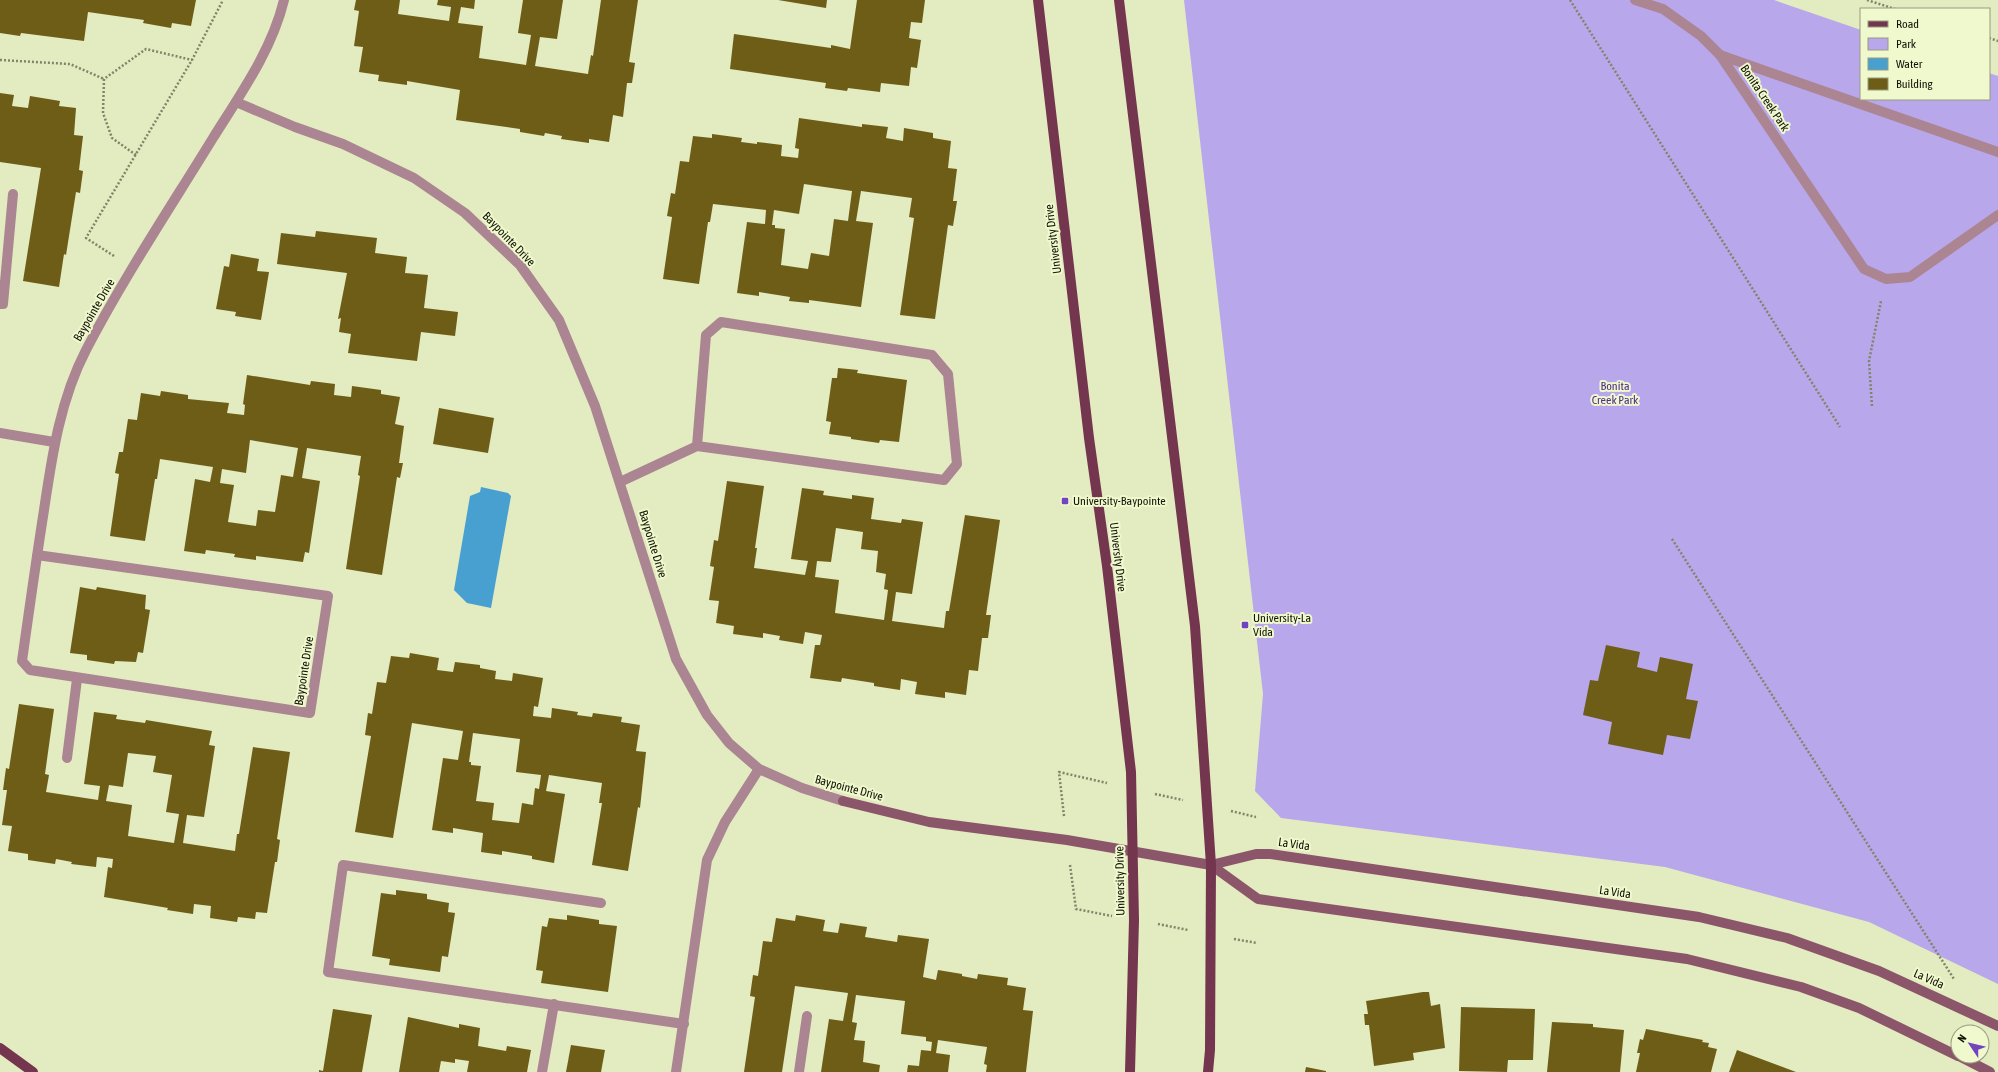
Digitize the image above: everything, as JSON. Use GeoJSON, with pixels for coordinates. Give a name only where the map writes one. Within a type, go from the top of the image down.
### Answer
{"type":"FeatureCollection","features":[{"type":"Feature","properties":{"kind":"main road","name":"University Drive"},"geometry":{"type":"LineString","coordinates":[[1038,0],[1087,422],[1107,566],[1131,772],[1134,932],[1130,1072]]}},
{"type":"Feature","properties":{"kind":"main road"},"geometry":{"type":"LineString","coordinates":[[1119,0],[1195,626],[1211,865],[1210,1050],[1208,1072]]}},
{"type":"Feature","properties":{"kind":"main road"},"geometry":{"type":"LineString","coordinates":[[0,1048],[33,1072]]}},
{"type":"Feature","properties":{"kind":"street","name":"Baypointe Drive"},"geometry":{"type":"LineString","coordinates":[[843,801],[929,822],[1006,831],[1133,851]]}},
{"type":"Feature","properties":{"kind":"street","name":"La Vida"},"geometry":{"type":"LineString","coordinates":[[1133,851],[1211,865],[1256,854],[1270,854],[1699,917],[1787,938],[1879,970],[1998,1026]]}},
{"type":"Feature","properties":{"kind":"street","name":"La Vida"},"geometry":{"type":"LineString","coordinates":[[1211,865],[1258,898],[1687,959],[1801,988],[1859,1008],[1950,1052]]}},
{"type":"Feature","properties":{"kind":"street","name":"La Vida"},"geometry":{"type":"LineString","coordinates":[[1974,1064],[1990,1072]]}},
{"type":"Feature","properties":{"kind":"lane","name":"Baypointe Drive"},"geometry":{"type":"LineString","coordinates":[[37,555],[328,596],[310,713],[77,679],[30,670],[22,661],[37,555],[54,442],[65,400],[85,351],[132,269],[236,102],[268,45],[284,0]]}},
{"type":"Feature","properties":{"kind":"lane"},"geometry":{"type":"LineString","coordinates":[[1634,0],[1663,10],[1701,36],[1720,56]]}},
{"type":"Feature","properties":{"kind":"lane","name":"Bonita Creek Park"},"geometry":{"type":"LineString","coordinates":[[1720,56],[1998,152]]}},
{"type":"Feature","properties":{"kind":"lane","name":"Bonita Creek Park"},"geometry":{"type":"LineString","coordinates":[[1720,56],[1864,268],[1886,279]]}},
{"type":"Feature","properties":{"kind":"lane","name":"Baypointe Drive"},"geometry":{"type":"LineString","coordinates":[[236,102],[295,127],[343,144],[414,178],[465,213],[520,265],[559,320],[595,406],[676,659],[707,715],[728,743],[759,770],[802,788],[843,801]]}},
{"type":"Feature","properties":{"kind":"lane"},"geometry":{"type":"LineString","coordinates":[[0,304],[3,304],[13,194]]}},
{"type":"Feature","properties":{"kind":"lane"},"geometry":{"type":"LineString","coordinates":[[1886,279],[1910,277],[1998,215]]}},
{"type":"Feature","properties":{"kind":"lane"},"geometry":{"type":"LineString","coordinates":[[620,482],[697,446],[944,480],[957,464],[948,374],[932,355],[721,322],[706,335],[697,446]]}},
{"type":"Feature","properties":{"kind":"lane"},"geometry":{"type":"LineString","coordinates":[[0,433],[54,442]]}},
{"type":"Feature","properties":{"kind":"lane"},"geometry":{"type":"LineString","coordinates":[[67,758],[77,679]]}},
{"type":"Feature","properties":{"kind":"lane"},"geometry":{"type":"LineString","coordinates":[[676,1072],[707,860],[724,822],[759,770]]}},
{"type":"Feature","properties":{"kind":"lane"},"geometry":{"type":"LineString","coordinates":[[601,903],[343,864],[328,972],[684,1024]]}},
{"type":"Feature","properties":{"kind":"lane"},"geometry":{"type":"LineString","coordinates":[[542,1072],[554,1004]]}},
{"type":"Feature","properties":{"kind":"lane"},"geometry":{"type":"LineString","coordinates":[[799,1072],[808,1016]]}},
{"type":"Feature","properties":{"kind":"path"},"geometry":{"type":"LineString","coordinates":[[132,269],[86,238],[192,60],[223,0]]}},
{"type":"Feature","properties":{"kind":"path"},"geometry":{"type":"LineString","coordinates":[[1570,0],[1840,428]]}},
{"type":"Feature","properties":{"kind":"path"},"geometry":{"type":"LineString","coordinates":[[1867,0],[1893,8]]}},
{"type":"Feature","properties":{"kind":"path"},"geometry":{"type":"LineString","coordinates":[[104,79],[146,49],[192,60]]}},
{"type":"Feature","properties":{"kind":"path"},"geometry":{"type":"LineString","coordinates":[[0,60],[70,64],[104,79]]}},
{"type":"Feature","properties":{"kind":"path"},"geometry":{"type":"LineString","coordinates":[[104,79],[102,113],[112,138],[136,154]]}},
{"type":"Feature","properties":{"kind":"path"},"geometry":{"type":"LineString","coordinates":[[1872,406],[1869,361],[1886,279]]}},
{"type":"Feature","properties":{"kind":"path"},"geometry":{"type":"LineString","coordinates":[[1672,539],[1956,982]]}},
{"type":"Feature","properties":{"kind":"green space","name":"Bonita Creek Park"},"geometry":{"type":"Polygon","coordinates":[[[1184,0],[1774,0],[1860,30],[1860,100],[1990,100],[1990,73],[1998,76],[1998,984],[1869,922],[1665,867],[1281,818],[1255,791],[1263,694],[1184,0]]]}},
{"type":"Feature","properties":{"kind":"water"},"geometry":{"type":"Polygon","coordinates":[[[481,487],[508,493],[511,496],[491,608],[467,603],[454,590],[470,496],[480,492],[481,487]]]}},
{"type":"Feature","properties":{"kind":"building"},"geometry":{"type":"Polygon","coordinates":[[[0,0],[196,0],[191,26],[172,23],[171,28],[143,23],[144,20],[88,12],[84,41],[21,33],[20,36],[0,33],[0,0]]]}},
{"type":"Feature","properties":{"kind":"building"},"geometry":{"type":"Polygon","coordinates":[[[356,0],[400,0],[398,14],[449,21],[451,7],[437,5],[438,0],[475,0],[474,9],[461,7],[458,23],[483,26],[479,58],[526,65],[531,35],[518,33],[523,0],[563,0],[557,39],[540,37],[535,66],[588,74],[591,55],[593,56],[601,0],[638,0],[629,62],[635,63],[632,83],[627,83],[623,117],[613,115],[609,142],[589,139],[589,143],[561,139],[562,136],[545,133],[544,136],[520,132],[520,129],[456,120],[460,90],[407,81],[407,85],[378,81],[379,75],[359,72],[363,47],[354,46],[359,11],[354,10],[356,0]]]}},
{"type":"Feature","properties":{"kind":"building"},"geometry":{"type":"Polygon","coordinates":[[[778,0],[827,0],[826,8],[778,0]]]}},
{"type":"Feature","properties":{"kind":"building"},"geometry":{"type":"Polygon","coordinates":[[[857,0],[925,0],[922,23],[911,22],[909,38],[921,40],[917,68],[911,67],[909,86],[881,83],[880,92],[848,88],[847,91],[825,88],[826,83],[730,69],[734,34],[831,48],[831,45],[850,49],[857,0]]]}},
{"type":"Feature","properties":{"kind":"building"},"geometry":{"type":"Polygon","coordinates":[[[0,93],[14,95],[12,106],[28,108],[30,96],[60,101],[59,106],[76,108],[74,135],[83,136],[79,170],[83,171],[80,193],[76,192],[66,255],[64,254],[59,287],[23,281],[41,168],[0,162],[0,93]]]}},
{"type":"Feature","properties":{"kind":"building"},"geometry":{"type":"Polygon","coordinates":[[[799,118],[862,127],[862,124],[888,127],[886,138],[903,141],[904,128],[933,133],[933,138],[951,141],[948,168],[957,169],[953,201],[957,201],[953,226],[948,225],[935,319],[900,315],[914,218],[909,217],[912,198],[861,191],[856,221],[873,223],[861,307],[809,300],[809,303],[789,301],[790,297],[759,292],[759,296],[737,293],[747,222],[765,224],[766,210],[713,204],[710,222],[708,222],[699,284],[663,279],[672,217],[667,216],[671,193],[675,194],[680,161],[689,162],[693,136],[712,138],[712,134],[742,138],[741,142],[782,145],[781,156],[798,158],[799,149],[795,148],[799,118]],[[804,184],[799,214],[774,210],[772,225],[775,225],[775,228],[785,229],[781,265],[808,269],[811,253],[829,256],[834,219],[848,221],[852,191],[804,184]]]}},
{"type":"Feature","properties":{"kind":"building"},"geometry":{"type":"Polygon","coordinates":[[[316,231],[377,238],[375,253],[407,257],[405,273],[428,275],[424,308],[458,312],[455,336],[421,332],[417,361],[348,353],[351,334],[339,332],[341,318],[338,319],[347,273],[277,264],[281,233],[315,237],[316,231]]]}},
{"type":"Feature","properties":{"kind":"building"},"geometry":{"type":"Polygon","coordinates":[[[231,254],[259,259],[257,271],[269,272],[261,320],[235,316],[236,312],[216,309],[224,266],[229,267],[231,254]]]}},
{"type":"Feature","properties":{"kind":"building"},"geometry":{"type":"Polygon","coordinates":[[[838,368],[858,370],[857,373],[907,380],[899,442],[880,440],[879,443],[829,434],[831,422],[826,421],[832,378],[837,378],[838,368]]]}},
{"type":"Feature","properties":{"kind":"building"},"geometry":{"type":"Polygon","coordinates":[[[247,375],[310,385],[311,381],[335,384],[334,395],[351,397],[352,386],[381,390],[381,394],[400,397],[395,424],[404,426],[399,463],[403,463],[400,478],[397,477],[382,575],[346,569],[360,476],[358,475],[361,456],[307,448],[302,478],[320,481],[309,553],[305,552],[303,562],[256,556],[256,560],[234,557],[235,554],[206,550],[205,554],[184,551],[195,479],[210,482],[213,467],[160,459],[157,479],[155,479],[145,541],[110,536],[119,474],[115,473],[119,452],[123,452],[128,419],[137,420],[141,393],[160,396],[161,391],[188,395],[188,399],[229,403],[227,413],[244,415],[245,405],[243,404],[247,375]],[[250,440],[246,473],[222,469],[220,483],[234,485],[228,522],[256,526],[258,510],[275,512],[281,475],[293,477],[298,448],[250,440]]]}},
{"type":"Feature","properties":{"kind":"building"},"geometry":{"type":"Polygon","coordinates":[[[439,408],[494,418],[488,453],[433,444],[439,408]]]}},
{"type":"Feature","properties":{"kind":"building"},"geometry":{"type":"Polygon","coordinates":[[[727,481],[764,486],[755,548],[757,548],[754,568],[805,575],[808,561],[791,559],[802,488],[824,491],[823,495],[852,499],[852,495],[874,498],[871,519],[901,523],[902,519],[923,522],[912,594],[896,592],[892,621],[944,628],[946,611],[949,611],[965,515],[1000,520],[986,615],[991,615],[988,638],[982,638],[978,671],[969,670],[966,695],[945,692],[945,698],[915,694],[917,682],[901,679],[900,690],[874,686],[874,683],[842,678],[841,682],[810,678],[815,645],[820,645],[822,635],[805,632],[803,644],[779,640],[780,636],[763,633],[763,638],[733,634],[734,626],[716,623],[719,601],[709,600],[714,567],[710,566],[714,540],[718,541],[727,481]],[[836,528],[831,562],[817,561],[815,577],[839,580],[835,613],[884,620],[888,590],[884,589],[886,574],[876,572],[878,551],[861,549],[863,532],[836,528]]]}},
{"type":"Feature","properties":{"kind":"building"},"geometry":{"type":"Polygon","coordinates":[[[80,587],[96,590],[97,587],[146,595],[145,609],[150,610],[143,653],[138,652],[136,662],[115,661],[114,664],[87,660],[87,655],[70,653],[80,587]]]}},
{"type":"Feature","properties":{"kind":"building"},"geometry":{"type":"Polygon","coordinates":[[[1606,645],[1640,652],[1637,667],[1657,672],[1660,657],[1693,664],[1686,699],[1698,701],[1690,739],[1667,735],[1663,755],[1608,744],[1612,722],[1583,715],[1590,680],[1598,681],[1606,645]]]}},
{"type":"Feature","properties":{"kind":"building"},"geometry":{"type":"Polygon","coordinates":[[[410,653],[439,658],[437,670],[453,672],[455,662],[480,665],[480,668],[496,671],[495,679],[512,681],[513,673],[543,678],[538,707],[534,706],[533,716],[551,718],[552,708],[578,712],[577,715],[592,717],[593,713],[622,717],[621,722],[640,725],[636,751],[646,752],[640,808],[638,807],[628,871],[592,865],[602,803],[599,803],[602,783],[549,775],[546,791],[565,794],[554,863],[532,859],[532,856],[502,851],[502,855],[481,852],[483,833],[453,828],[453,833],[432,830],[443,758],[458,760],[463,731],[412,723],[393,838],[355,832],[371,736],[365,735],[368,713],[372,714],[377,682],[386,683],[391,656],[409,658],[410,653]],[[473,733],[469,762],[471,762],[471,765],[481,766],[476,801],[494,803],[492,820],[519,823],[522,803],[533,805],[535,788],[539,789],[541,775],[516,772],[520,739],[473,733]]]}},
{"type":"Feature","properties":{"kind":"building"},"geometry":{"type":"Polygon","coordinates":[[[19,704],[54,709],[45,774],[49,775],[46,792],[98,800],[100,786],[84,784],[94,712],[117,715],[116,719],[145,723],[146,720],[212,731],[209,745],[215,746],[204,817],[187,815],[183,843],[235,851],[253,747],[290,752],[277,839],[280,840],[277,862],[275,862],[267,913],[256,912],[255,919],[238,917],[237,922],[210,918],[211,906],[194,904],[193,914],[167,910],[168,908],[104,897],[108,867],[112,868],[113,859],[97,857],[96,867],[71,864],[72,862],[56,859],[55,864],[28,860],[28,854],[8,851],[12,826],[2,825],[7,790],[3,790],[6,768],[9,769],[19,704]],[[128,753],[123,787],[109,785],[106,801],[132,805],[128,836],[174,843],[179,814],[166,812],[172,775],[153,772],[156,756],[128,753]]]}},
{"type":"Feature","properties":{"kind":"building"},"geometry":{"type":"Polygon","coordinates":[[[396,890],[427,894],[427,899],[449,903],[448,912],[455,913],[448,957],[442,956],[440,972],[389,965],[390,959],[372,956],[381,893],[396,895],[396,890]]]}},
{"type":"Feature","properties":{"kind":"building"},"geometry":{"type":"Polygon","coordinates":[[[567,915],[599,920],[599,924],[617,926],[608,992],[541,983],[543,971],[536,970],[542,926],[547,927],[549,918],[567,920],[567,915]]]}},
{"type":"Feature","properties":{"kind":"building"},"geometry":{"type":"Polygon","coordinates":[[[796,915],[825,920],[823,931],[838,933],[840,923],[867,927],[865,937],[897,942],[898,935],[929,939],[923,977],[936,980],[938,970],[962,974],[962,976],[977,979],[978,974],[1008,978],[1007,985],[1026,988],[1023,1010],[1033,1011],[1026,1072],[986,1072],[987,1065],[984,1064],[987,1047],[938,1040],[936,1053],[950,1055],[948,1072],[907,1072],[908,1065],[919,1066],[921,1050],[931,1051],[932,1042],[926,1041],[926,1037],[901,1034],[905,1001],[856,995],[852,1022],[857,1023],[854,1040],[865,1041],[863,1062],[880,1065],[879,1072],[821,1072],[829,1019],[843,1021],[848,993],[795,986],[782,1072],[744,1072],[755,997],[750,996],[753,975],[758,976],[763,941],[772,942],[776,918],[795,921],[796,915]]]}},
{"type":"Feature","properties":{"kind":"building"},"geometry":{"type":"Polygon","coordinates":[[[1429,992],[1431,1006],[1440,1004],[1445,1048],[1413,1053],[1414,1060],[1374,1066],[1369,1025],[1365,1025],[1364,1014],[1368,1014],[1366,1001],[1429,992]]]}},
{"type":"Feature","properties":{"kind":"building"},"geometry":{"type":"Polygon","coordinates":[[[1461,1007],[1535,1009],[1533,1060],[1508,1060],[1507,1072],[1459,1071],[1461,1007]]]}},
{"type":"Feature","properties":{"kind":"building"},"geometry":{"type":"Polygon","coordinates":[[[333,1009],[372,1015],[362,1072],[319,1072],[319,1070],[323,1071],[333,1009]]]}},
{"type":"Feature","properties":{"kind":"building"},"geometry":{"type":"Polygon","coordinates":[[[408,1017],[459,1028],[459,1024],[480,1028],[478,1046],[506,1051],[507,1046],[531,1050],[527,1072],[467,1072],[469,1061],[455,1059],[455,1063],[441,1061],[439,1072],[399,1072],[408,1017]]]}},
{"type":"Feature","properties":{"kind":"building"},"geometry":{"type":"Polygon","coordinates":[[[1552,1022],[1593,1024],[1593,1027],[1624,1030],[1620,1072],[1547,1072],[1552,1022]]]}},
{"type":"Feature","properties":{"kind":"building"},"geometry":{"type":"Polygon","coordinates":[[[1646,1029],[1703,1040],[1702,1042],[1709,1043],[1708,1047],[1717,1049],[1711,1072],[1636,1072],[1640,1053],[1637,1053],[1640,1039],[1643,1040],[1646,1029]]]}},
{"type":"Feature","properties":{"kind":"building"},"geometry":{"type":"Polygon","coordinates":[[[571,1045],[605,1050],[601,1072],[566,1072],[571,1045]]]}},
{"type":"Feature","properties":{"kind":"building"},"geometry":{"type":"Polygon","coordinates":[[[1737,1050],[1796,1072],[1729,1072],[1737,1050]]]}},
{"type":"Feature","properties":{"kind":"building"},"geometry":{"type":"Polygon","coordinates":[[[1306,1067],[1326,1071],[1326,1072],[1305,1072],[1306,1067]]]}},
{"type":"Feature","properties":{"kind":"place","name":"University-Baypointe"},"geometry":{"type":"Point","coordinates":[1065,501]}},
{"type":"Feature","properties":{"kind":"place","name":"University-La Vida"},"geometry":{"type":"Point","coordinates":[1245,625]}}]}
